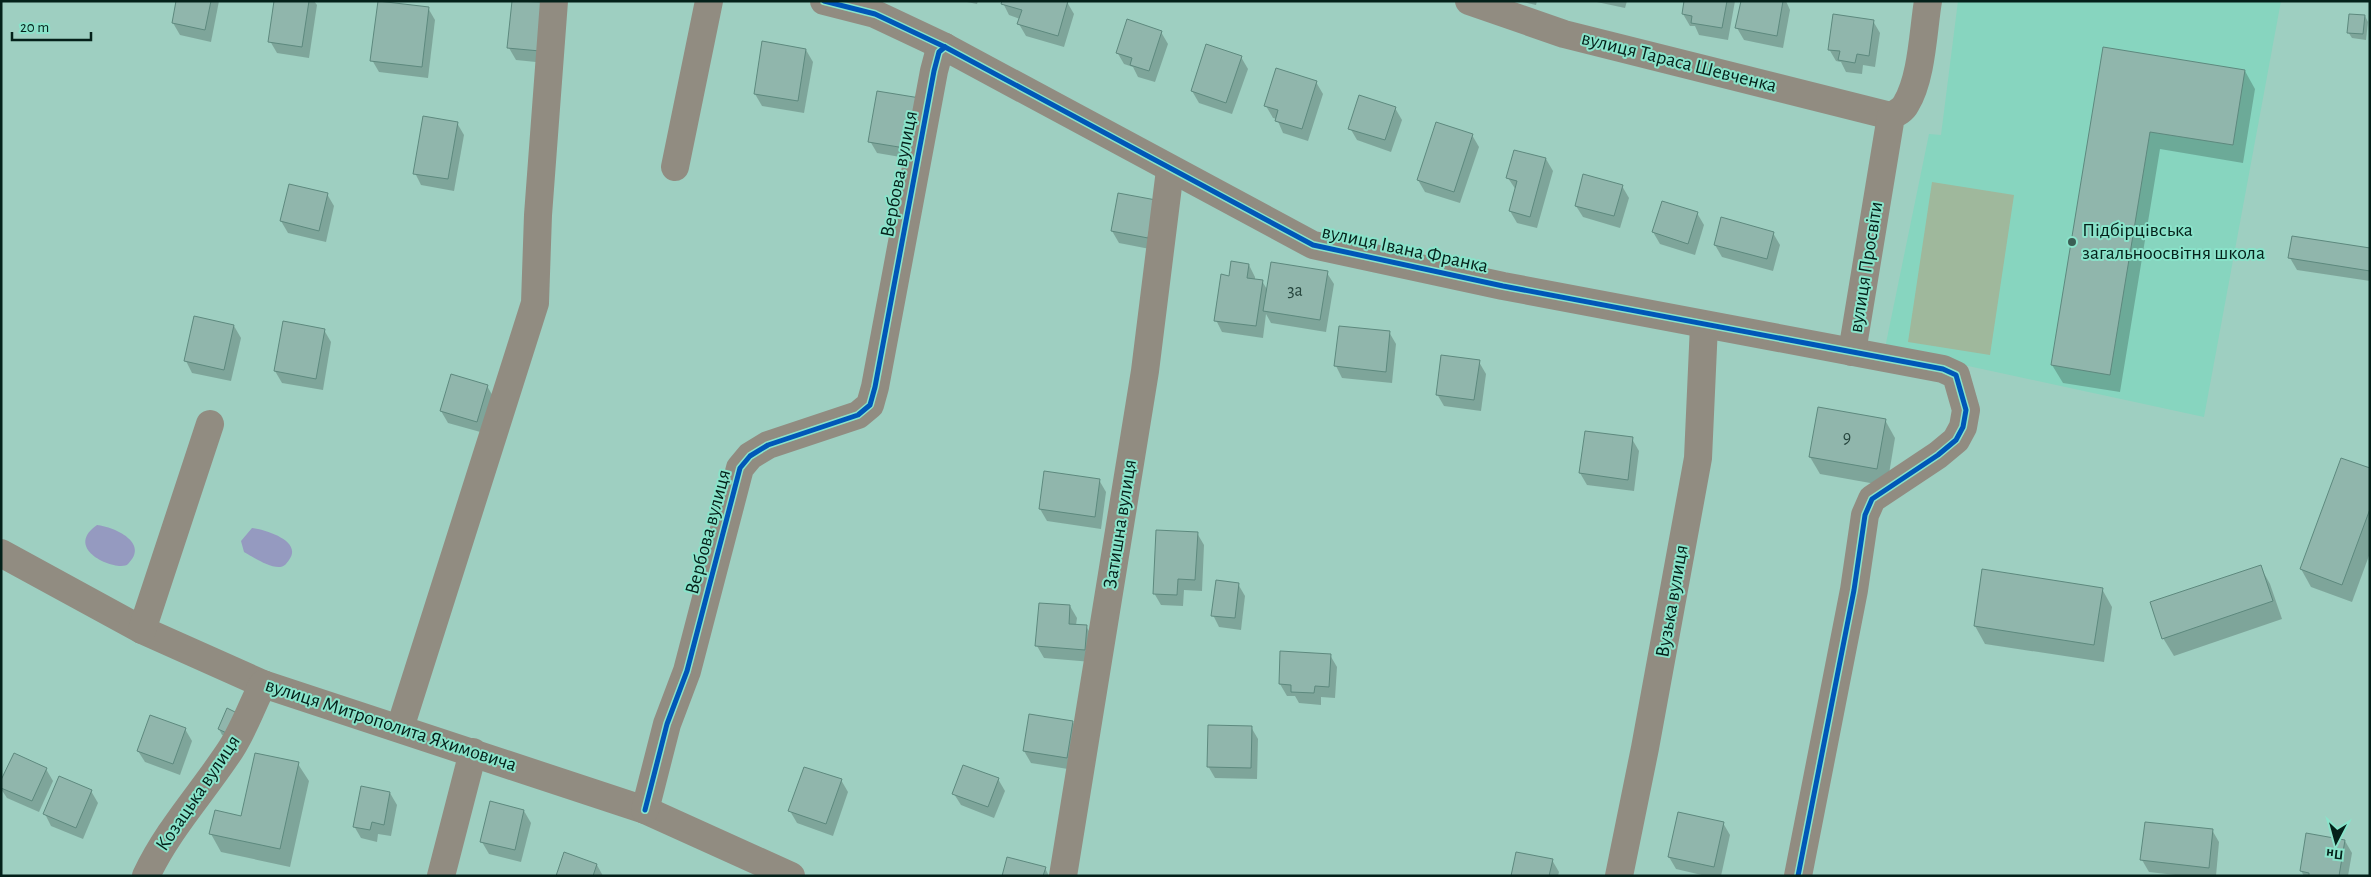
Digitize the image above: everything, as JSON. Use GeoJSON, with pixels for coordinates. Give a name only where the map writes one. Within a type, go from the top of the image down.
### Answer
{"type":"FeatureCollection","features":[{"type":"Feature","properties":{"kind":"street"},"geometry":{"type":"LineString","coordinates":[[400,728],[535,303],[538,215],[554,1]]}},
{"type":"Feature","properties":{"kind":"street"},"geometry":{"type":"LineString","coordinates":[[675,167],[709,1]]}},
{"type":"Feature","properties":{"kind":"street","name":"вулиця Івана Франка"},"geometry":{"type":"LineString","coordinates":[[824,1],[876,7],[945,48],[1312,245],[1503,286],[1852,352]]}},
{"type":"Feature","properties":{"kind":"street","name":"вулиця Тараса Шевченка"},"geometry":{"type":"LineString","coordinates":[[1469,1],[1564,34],[1891,116]]}},
{"type":"Feature","properties":{"kind":"street"},"geometry":{"type":"LineString","coordinates":[[1891,116],[1906,105],[1912,91],[1918,69],[1928,1]]}},
{"type":"Feature","properties":{"kind":"street","name":"Вербова вулиця"},"geometry":{"type":"LineString","coordinates":[[645,810],[667,724],[687,671],[740,468],[750,456],[768,445],[858,415],[870,405],[875,387],[934,70],[940,52],[945,48]]}},
{"type":"Feature","properties":{"kind":"street","name":"вулиця Просвіти"},"geometry":{"type":"LineString","coordinates":[[1798,876],[1843,649],[1865,515],[1872,499],[1938,455],[1956,440],[1963,427],[1966,410],[1956,375],[1942,369],[1852,352],[1891,116]]}},
{"type":"Feature","properties":{"kind":"street","name":"Затишна вулиця"},"geometry":{"type":"LineString","coordinates":[[1063,876],[1145,371],[1170,170]]}},
{"type":"Feature","properties":{"kind":"street","name":"Вузька вулиця"},"geometry":{"type":"LineString","coordinates":[[1619,876],[1645,748],[1698,458],[1704,325]]}},
{"type":"Feature","properties":{"kind":"street"},"geometry":{"type":"LineString","coordinates":[[142,630],[210,424]]}},
{"type":"Feature","properties":{"kind":"street","name":"вулиця Митрополита Яхимовича"},"geometry":{"type":"LineString","coordinates":[[1,553],[142,630],[263,684],[645,810],[781,874]]}},
{"type":"Feature","properties":{"kind":"street","name":"Козацька вулиця"},"geometry":{"type":"LineString","coordinates":[[146,876],[153,860],[182,813],[232,748],[263,684]]}},
{"type":"Feature","properties":{"kind":"street"},"geometry":{"type":"LineString","coordinates":[[441,876],[473,752]]}},
{"type":"Feature","properties":{"kind":"shaded area","name":"Підбірцівська загальноосвітня школа"},"geometry":{"type":"Polygon","coordinates":[[[1958,1],[2281,1],[2204,417],[1885,348],[1929,134],[1941,135],[1958,1]]]}},
{"type":"Feature","properties":{"kind":"shaded area"},"geometry":{"type":"Polygon","coordinates":[[[1932,182],[2014,195],[1990,355],[1908,342],[1932,182]]]}},
{"type":"Feature","properties":{"kind":"water"},"geometry":{"type":"Polygon","coordinates":[[[97,525],[121,533],[133,543],[135,549],[134,556],[128,564],[123,566],[105,562],[89,551],[85,543],[88,534],[97,525]]]}},
{"type":"Feature","properties":{"kind":"water"},"geometry":{"type":"Polygon","coordinates":[[[252,528],[274,534],[287,542],[291,547],[292,553],[285,565],[280,567],[271,566],[244,552],[241,541],[252,528]]]}},
{"type":"Feature","properties":{"kind":"building"},"geometry":{"type":"Polygon","coordinates":[[[176,1],[211,1],[205,30],[172,23],[176,1]]]}},
{"type":"Feature","properties":{"kind":"building"},"geometry":{"type":"Polygon","coordinates":[[[274,1],[309,1],[302,47],[268,42],[274,1]]]}},
{"type":"Feature","properties":{"kind":"building"},"geometry":{"type":"Polygon","coordinates":[[[378,1],[429,7],[422,67],[370,61],[378,1]]]}},
{"type":"Feature","properties":{"kind":"building"},"geometry":{"type":"Polygon","coordinates":[[[512,1],[544,2],[540,51],[507,48],[512,1]]]}},
{"type":"Feature","properties":{"kind":"building"},"geometry":{"type":"Polygon","coordinates":[[[1002,1],[1068,1],[1058,36],[1017,24],[1022,10],[1001,4],[1002,1]]]}},
{"type":"Feature","properties":{"kind":"building"},"geometry":{"type":"Polygon","coordinates":[[[1684,1],[1727,1],[1722,28],[1691,23],[1692,16],[1682,14],[1684,1]]]}},
{"type":"Feature","properties":{"kind":"building"},"geometry":{"type":"Polygon","coordinates":[[[1741,1],[1783,1],[1777,36],[1735,28],[1741,1]]]}},
{"type":"Feature","properties":{"kind":"building"},"geometry":{"type":"Polygon","coordinates":[[[1833,14],[1874,20],[1869,56],[1857,54],[1855,63],[1838,60],[1840,51],[1828,50],[1833,14]]]}},
{"type":"Feature","properties":{"kind":"building"},"geometry":{"type":"Polygon","coordinates":[[[2349,14],[2365,15],[2363,34],[2347,33],[2349,14]]]}},
{"type":"Feature","properties":{"kind":"building"},"geometry":{"type":"Polygon","coordinates":[[[1127,19],[1162,31],[1149,71],[1130,65],[1132,58],[1116,53],[1127,19]]]}},
{"type":"Feature","properties":{"kind":"building"},"geometry":{"type":"Polygon","coordinates":[[[762,41],[806,49],[798,101],[754,94],[762,41]]]}},
{"type":"Feature","properties":{"kind":"building"},"geometry":{"type":"Polygon","coordinates":[[[1206,44],[1242,56],[1226,103],[1191,91],[1206,44]]]}},
{"type":"Feature","properties":{"kind":"building"},"geometry":{"type":"Polygon","coordinates":[[[2103,47],[2245,70],[2233,145],[2150,132],[2110,375],[2051,365],[2103,47]]]}},
{"type":"Feature","properties":{"kind":"building"},"geometry":{"type":"Polygon","coordinates":[[[1276,68],[1317,81],[1302,129],[1275,121],[1278,110],[1264,106],[1276,68]]]}},
{"type":"Feature","properties":{"kind":"building"},"geometry":{"type":"Polygon","coordinates":[[[877,91],[920,98],[911,149],[868,142],[877,91]]]}},
{"type":"Feature","properties":{"kind":"building"},"geometry":{"type":"Polygon","coordinates":[[[1359,95],[1396,107],[1385,140],[1348,129],[1359,95]]]}},
{"type":"Feature","properties":{"kind":"building"},"geometry":{"type":"Polygon","coordinates":[[[423,116],[458,122],[448,179],[413,174],[423,116]]]}},
{"type":"Feature","properties":{"kind":"building"},"geometry":{"type":"Polygon","coordinates":[[[1436,122],[1473,134],[1454,192],[1417,180],[1436,122]]]}},
{"type":"Feature","properties":{"kind":"building"},"geometry":{"type":"Polygon","coordinates":[[[1514,150],[1546,158],[1530,217],[1509,211],[1517,181],[1506,178],[1514,150]]]}},
{"type":"Feature","properties":{"kind":"building"},"geometry":{"type":"Polygon","coordinates":[[[1583,174],[1623,185],[1614,216],[1575,206],[1583,174]]]}},
{"type":"Feature","properties":{"kind":"building"},"geometry":{"type":"Polygon","coordinates":[[[289,184],[328,193],[319,231],[280,221],[289,184]]]}},
{"type":"Feature","properties":{"kind":"building"},"geometry":{"type":"Polygon","coordinates":[[[1118,193],[1156,200],[1148,238],[1111,231],[1118,193]]]}},
{"type":"Feature","properties":{"kind":"building"},"geometry":{"type":"Polygon","coordinates":[[[1662,201],[1698,212],[1688,244],[1652,232],[1662,201]]]}},
{"type":"Feature","properties":{"kind":"building"},"geometry":{"type":"Polygon","coordinates":[[[1721,217],[1774,232],[1767,259],[1714,245],[1721,217]]]}},
{"type":"Feature","properties":{"kind":"building"},"geometry":{"type":"Polygon","coordinates":[[[2292,236],[2370,248],[2370,271],[2288,258],[2292,236]]]}},
{"type":"Feature","properties":{"kind":"building"},"geometry":{"type":"Polygon","coordinates":[[[1231,261],[1249,264],[1247,278],[1263,280],[1256,326],[1214,321],[1221,274],[1229,276],[1231,261]]]}},
{"type":"Feature","properties":{"kind":"building"},"geometry":{"type":"Polygon","coordinates":[[[1271,262],[1328,271],[1320,320],[1263,311],[1271,262]]]}},
{"type":"Feature","properties":{"kind":"building"},"geometry":{"type":"Polygon","coordinates":[[[194,316],[234,325],[224,370],[184,361],[194,316]]]}},
{"type":"Feature","properties":{"kind":"building"},"geometry":{"type":"Polygon","coordinates":[[[283,321],[325,329],[316,379],[274,371],[283,321]]]}},
{"type":"Feature","properties":{"kind":"building"},"geometry":{"type":"Polygon","coordinates":[[[1339,326],[1390,331],[1386,372],[1334,366],[1339,326]]]}},
{"type":"Feature","properties":{"kind":"building"},"geometry":{"type":"Polygon","coordinates":[[[1441,355],[1480,360],[1474,400],[1436,395],[1441,355]]]}},
{"type":"Feature","properties":{"kind":"building"},"geometry":{"type":"Polygon","coordinates":[[[451,374],[488,385],[477,422],[440,411],[451,374]]]}},
{"type":"Feature","properties":{"kind":"building"},"geometry":{"type":"Polygon","coordinates":[[[1818,407],[1886,419],[1877,469],[1809,457],[1818,407]]]}},
{"type":"Feature","properties":{"kind":"building"},"geometry":{"type":"Polygon","coordinates":[[[1585,431],[1633,437],[1628,480],[1579,473],[1585,431]]]}},
{"type":"Feature","properties":{"kind":"building"},"geometry":{"type":"Polygon","coordinates":[[[2341,458],[2370,468],[2370,509],[2342,585],[2300,569],[2341,458]]]}},
{"type":"Feature","properties":{"kind":"building"},"geometry":{"type":"Polygon","coordinates":[[[1044,471],[1100,479],[1095,517],[1039,509],[1044,471]]]}},
{"type":"Feature","properties":{"kind":"building"},"geometry":{"type":"Polygon","coordinates":[[[1156,530],[1198,532],[1195,580],[1178,579],[1177,595],[1153,594],[1156,530]]]}},
{"type":"Feature","properties":{"kind":"building"},"geometry":{"type":"Polygon","coordinates":[[[2261,565],[2273,601],[2162,639],[2150,602],[2261,565]]]}},
{"type":"Feature","properties":{"kind":"building"},"geometry":{"type":"Polygon","coordinates":[[[1982,569],[2103,588],[2094,645],[1974,626],[1982,569]]]}},
{"type":"Feature","properties":{"kind":"building"},"geometry":{"type":"Polygon","coordinates":[[[1216,580],[1239,583],[1235,618],[1211,616],[1216,580]]]}},
{"type":"Feature","properties":{"kind":"building"},"geometry":{"type":"Polygon","coordinates":[[[1039,603],[1070,605],[1069,624],[1087,625],[1085,650],[1035,646],[1039,603]]]}},
{"type":"Feature","properties":{"kind":"building"},"geometry":{"type":"Polygon","coordinates":[[[1280,651],[1331,654],[1329,687],[1315,686],[1314,693],[1291,692],[1291,685],[1279,684],[1280,651]]]}},
{"type":"Feature","properties":{"kind":"building"},"geometry":{"type":"Polygon","coordinates":[[[227,708],[243,716],[233,736],[218,729],[227,708]]]}},
{"type":"Feature","properties":{"kind":"building"},"geometry":{"type":"Polygon","coordinates":[[[1029,714],[1073,721],[1067,758],[1023,751],[1029,714]]]}},
{"type":"Feature","properties":{"kind":"building"},"geometry":{"type":"Polygon","coordinates":[[[150,715],[186,728],[173,764],[137,751],[150,715]]]}},
{"type":"Feature","properties":{"kind":"building"},"geometry":{"type":"Polygon","coordinates":[[[1208,725],[1252,726],[1251,768],[1207,767],[1208,725]]]}},
{"type":"Feature","properties":{"kind":"building"},"geometry":{"type":"Polygon","coordinates":[[[14,753],[47,768],[32,801],[1,788],[1,780],[14,753]]]}},
{"type":"Feature","properties":{"kind":"building"},"geometry":{"type":"Polygon","coordinates":[[[255,753],[299,762],[280,849],[209,834],[215,810],[241,816],[255,753]]]}},
{"type":"Feature","properties":{"kind":"building"},"geometry":{"type":"Polygon","coordinates":[[[963,765],[999,778],[988,807],[952,794],[963,765]]]}},
{"type":"Feature","properties":{"kind":"building"},"geometry":{"type":"Polygon","coordinates":[[[804,767],[842,779],[826,824],[788,811],[804,767]]]}},
{"type":"Feature","properties":{"kind":"building"},"geometry":{"type":"Polygon","coordinates":[[[59,776],[92,790],[76,828],[43,814],[59,776]]]}},
{"type":"Feature","properties":{"kind":"building"},"geometry":{"type":"Polygon","coordinates":[[[361,786],[390,792],[384,825],[372,822],[370,830],[353,827],[361,786]]]}},
{"type":"Feature","properties":{"kind":"building"},"geometry":{"type":"Polygon","coordinates":[[[490,801],[524,810],[515,850],[480,842],[490,801]]]}},
{"type":"Feature","properties":{"kind":"building"},"geometry":{"type":"Polygon","coordinates":[[[1678,812],[1724,822],[1714,867],[1668,857],[1678,812]]]}},
{"type":"Feature","properties":{"kind":"building"},"geometry":{"type":"Polygon","coordinates":[[[2145,822],[2213,829],[2209,868],[2140,860],[2145,822]]]}},
{"type":"Feature","properties":{"kind":"building"},"geometry":{"type":"Polygon","coordinates":[[[2306,833],[2345,840],[2339,876],[2309,876],[2309,873],[2300,871],[2306,833]]]}},
{"type":"Feature","properties":{"kind":"building"},"geometry":{"type":"Polygon","coordinates":[[[564,852],[597,864],[593,876],[556,876],[564,852]]]}},
{"type":"Feature","properties":{"kind":"building"},"geometry":{"type":"Polygon","coordinates":[[[1516,852],[1553,859],[1549,876],[1511,876],[1516,852]]]}},
{"type":"Feature","properties":{"kind":"building"},"geometry":{"type":"Polygon","coordinates":[[[1007,857],[1046,867],[1043,876],[1002,876],[1007,857]]]}},
{"type":"Feature","properties":{"kind":"cycle path"},"geometry":{"type":"LineString","coordinates":[[824,1],[875,14],[945,47],[1313,245],[1503,286],[1943,369],[1956,375],[1966,410],[1963,427],[1956,440],[1938,455],[1872,499],[1865,515],[1854,590],[1798,876]]}},
{"type":"Feature","properties":{"kind":"cycle path"},"geometry":{"type":"LineString","coordinates":[[645,810],[667,724],[687,671],[740,468],[750,456],[768,445],[858,415],[870,405],[875,387],[934,71],[939,52],[945,47]]}},
{"type":"Feature","properties":{"kind":"place","name":"Підбірцівська загальноосвітня школа"},"geometry":{"type":"Point","coordinates":[2072,242]}}]}
